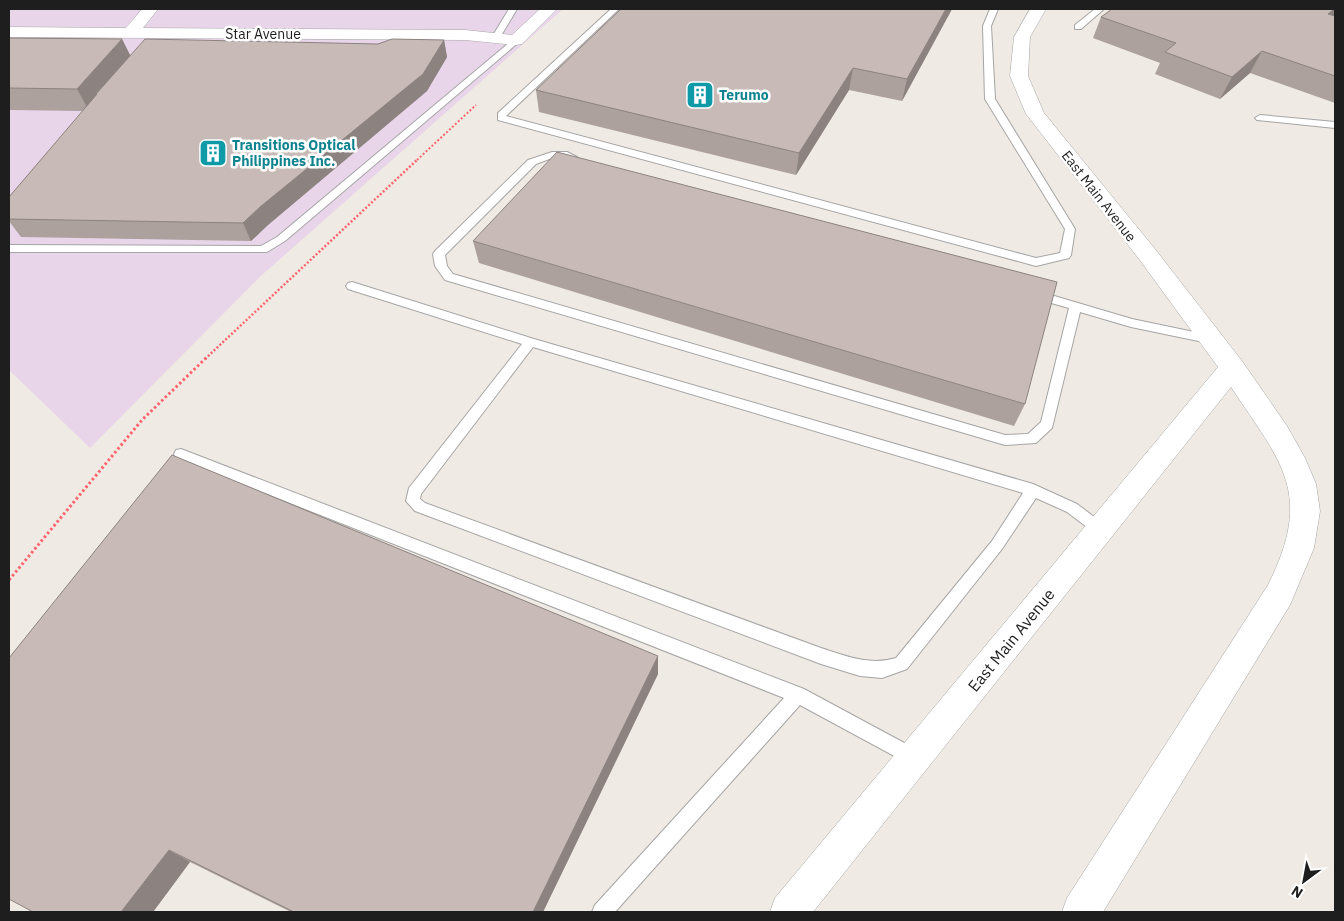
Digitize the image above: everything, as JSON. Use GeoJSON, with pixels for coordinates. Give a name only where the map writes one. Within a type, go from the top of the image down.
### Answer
{"type":"FeatureCollection","features":[{"type":"Feature","properties":{"kind":"street"},"geometry":{"type":"LineString","coordinates":[[130,33],[150,9]]}},
{"type":"Feature","properties":{"kind":"street"},"geometry":{"type":"LineString","coordinates":[[516,40],[549,9]]}},
{"type":"Feature","properties":{"kind":"street","name":"East Main Avenue"},"geometry":{"type":"LineString","coordinates":[[1038,9],[1022,37],[1019,76],[1035,114],[1213,340],[1232,367],[1286,449],[1300,479],[1305,498],[1306,516],[1297,556],[1279,595],[1081,912]]}},
{"type":"Feature","properties":{"kind":"street","name":"Star Avenue"},"geometry":{"type":"LineString","coordinates":[[9,32],[130,33],[159,39],[411,40],[496,37],[516,40]]}},
{"type":"Feature","properties":{"kind":"street","name":"East Main Avenue"},"geometry":{"type":"LineString","coordinates":[[789,912],[1232,367]]}},
{"type":"Feature","properties":{"kind":"lane"},"geometry":{"type":"LineString","coordinates":[[496,37],[513,9]]}},
{"type":"Feature","properties":{"kind":"lane"},"geometry":{"type":"LineString","coordinates":[[615,9],[501,118],[1036,262],[1065,255],[1070,229],[990,98],[987,26],[994,9]]}},
{"type":"Feature","properties":{"kind":"lane"},"geometry":{"type":"LineString","coordinates":[[1078,27],[1100,9]]}},
{"type":"Feature","properties":{"kind":"lane"},"geometry":{"type":"LineString","coordinates":[[9,249],[263,250],[281,239],[516,40]]}},
{"type":"Feature","properties":{"kind":"lane"},"geometry":{"type":"LineString","coordinates":[[1260,118],[1335,125]]}},
{"type":"Feature","properties":{"kind":"lane"},"geometry":{"type":"LineString","coordinates":[[581,160],[562,154],[553,154],[545,155],[532,162],[439,254],[441,266],[450,276],[1005,440],[1031,439],[1046,424],[1076,307]]}},
{"type":"Feature","properties":{"kind":"lane"},"geometry":{"type":"LineString","coordinates":[[352,286],[530,342],[1033,490],[1072,508],[1101,530]]}},
{"type":"Feature","properties":{"kind":"lane"},"geometry":{"type":"LineString","coordinates":[[1018,290],[1131,323],[1213,340]]}},
{"type":"Feature","properties":{"kind":"lane"},"geometry":{"type":"LineString","coordinates":[[530,342],[414,492],[413,501],[420,507],[821,656],[860,668],[882,670],[901,664],[996,545],[1033,490]]}},
{"type":"Feature","properties":{"kind":"lane"},"geometry":{"type":"LineString","coordinates":[[181,454],[798,695],[916,758]]}},
{"type":"Feature","properties":{"kind":"lane"},"geometry":{"type":"LineString","coordinates":[[602,912],[798,695]]}},
{"type":"Feature","properties":{"kind":"path"},"geometry":{"type":"LineString","coordinates":[[9,580],[142,420],[304,264],[478,103]]}},
{"type":"Feature","properties":{"kind":"shaded area"},"geometry":{"type":"Polygon","coordinates":[[[9,9],[563,9],[262,275],[90,448],[9,370],[9,9]]]}},
{"type":"Feature","properties":{"kind":"building","name":"Terumo"},"geometry":{"type":"Polygon","coordinates":[[[621,9],[946,9],[907,79],[853,68],[799,153],[536,90],[621,9]]]}},
{"type":"Feature","properties":{"kind":"building"},"geometry":{"type":"Polygon","coordinates":[[[1112,9],[1334,9],[1328,14],[1335,16],[1335,76],[1262,51],[1232,77],[1165,52],[1176,43],[1101,17],[1112,9]]]}},
{"type":"Feature","properties":{"kind":"building"},"geometry":{"type":"Polygon","coordinates":[[[9,38],[122,39],[77,89],[9,88],[9,38]]]}},
{"type":"Feature","properties":{"kind":"building","name":"Transitions Optical Philippines Inc."},"geometry":{"type":"Polygon","coordinates":[[[145,39],[378,44],[392,39],[444,40],[423,74],[243,223],[9,219],[9,197],[145,39]]]}},
{"type":"Feature","properties":{"kind":"building"},"geometry":{"type":"Polygon","coordinates":[[[557,152],[1057,282],[1025,404],[473,241],[557,152]]]}},
{"type":"Feature","properties":{"kind":"building"},"geometry":{"type":"Polygon","coordinates":[[[172,455],[658,656],[533,912],[294,912],[169,850],[121,912],[33,912],[9,899],[9,658],[172,455]]]}},
{"type":"Feature","properties":{"kind":"place","name":"Terumo"},"geometry":{"type":"Point","coordinates":[700,95]}},
{"type":"Feature","properties":{"kind":"place","name":"Transitions Optical Philippines Inc."},"geometry":{"type":"Point","coordinates":[213,153]}}]}
